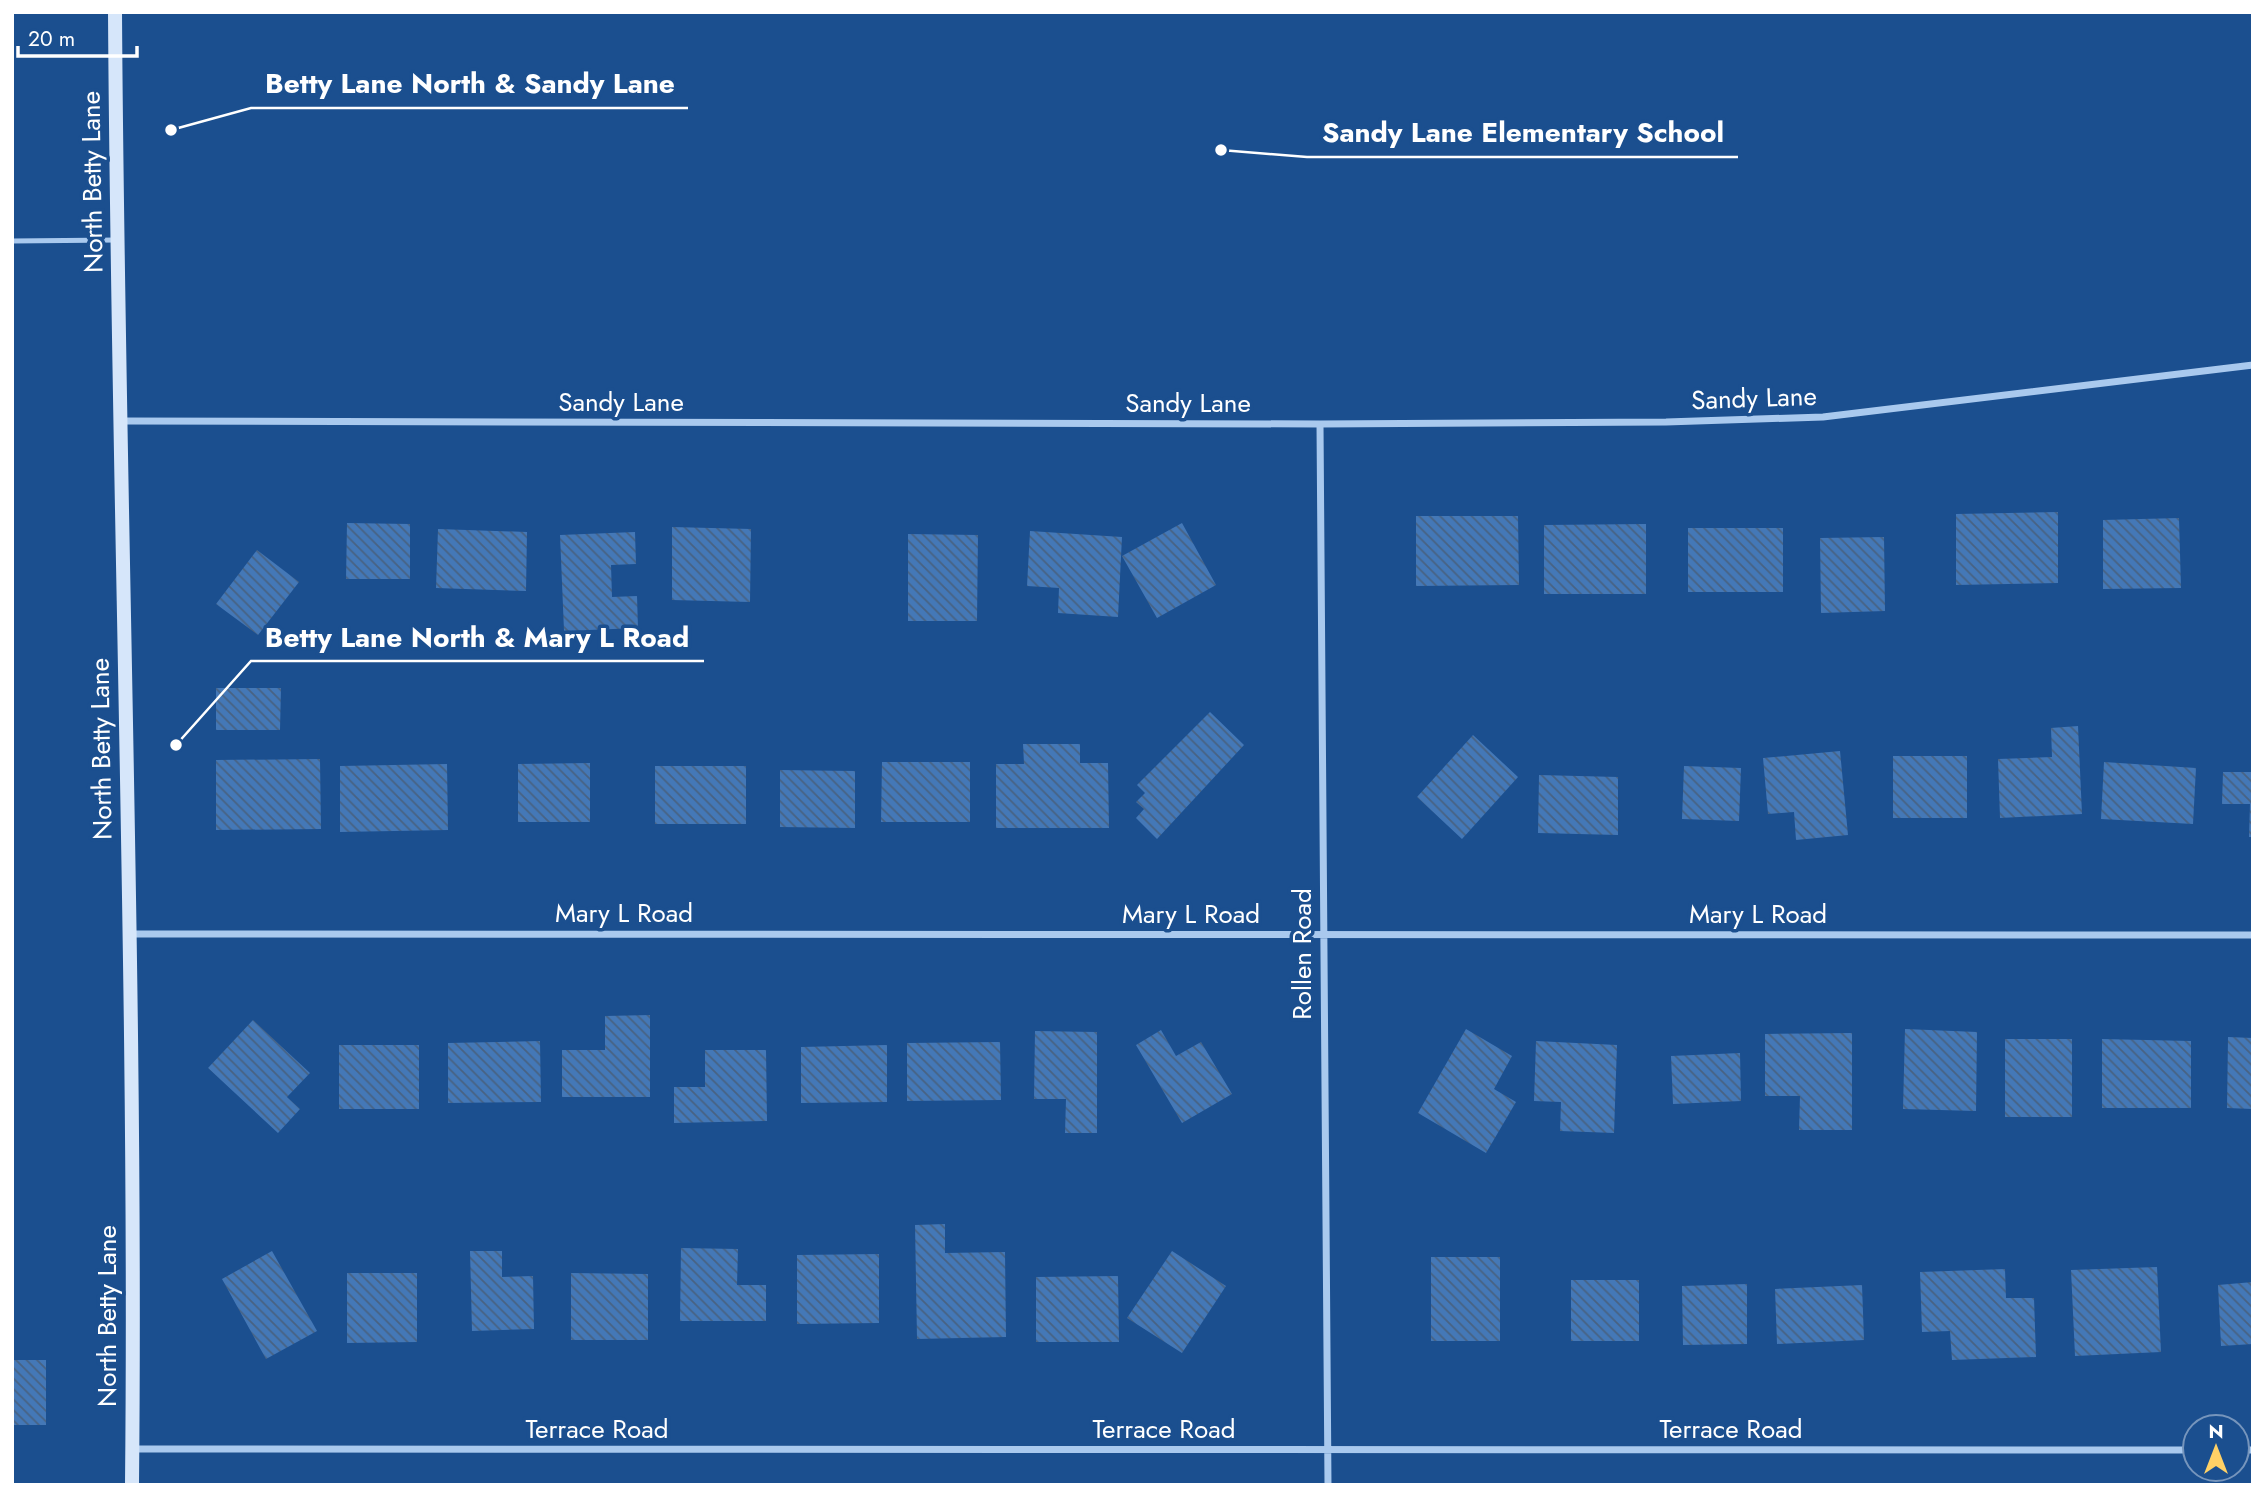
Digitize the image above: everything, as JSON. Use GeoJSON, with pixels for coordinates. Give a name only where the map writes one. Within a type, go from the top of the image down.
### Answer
{"type":"FeatureCollection","features":[{"type":"Feature","properties":{"kind":"street","name":"North Betty Lane"},"geometry":{"type":"LineString","coordinates":[[115,12],[129,934],[132,1485]]}},
{"type":"Feature","properties":{"kind":"street","name":"Sandy Lane"},"geometry":{"type":"LineString","coordinates":[[120,421],[1320,424],[1666,422],[1823,416],[2253,365]]}},
{"type":"Feature","properties":{"kind":"street","name":"Rollen Road"},"geometry":{"type":"LineString","coordinates":[[1320,424],[1328,1485]]}},
{"type":"Feature","properties":{"kind":"street","name":"Mary L Road"},"geometry":{"type":"LineString","coordinates":[[129,934],[2253,935]]}},
{"type":"Feature","properties":{"kind":"street","name":"Terrace Road"},"geometry":{"type":"LineString","coordinates":[[132,1449],[2181,1450]]}},
{"type":"Feature","properties":{"kind":"lane"},"geometry":{"type":"LineString","coordinates":[[12,241],[117,240]]}},
{"type":"Feature","properties":{"kind":"building"},"geometry":{"type":"Polygon","coordinates":[[[2058,512],[2058,583],[1956,585],[1956,514],[2058,512]]]}},
{"type":"Feature","properties":{"kind":"building"},"geometry":{"type":"Polygon","coordinates":[[[1416,516],[1518,516],[1519,585],[1416,586],[1416,516]]]}},
{"type":"Feature","properties":{"kind":"building"},"geometry":{"type":"Polygon","coordinates":[[[2179,518],[2181,588],[2103,589],[2103,520],[2179,518]]]}},
{"type":"Feature","properties":{"kind":"building"},"geometry":{"type":"Polygon","coordinates":[[[347,523],[410,524],[410,579],[346,579],[347,523]]]}},
{"type":"Feature","properties":{"kind":"building"},"geometry":{"type":"Polygon","coordinates":[[[1182,523],[1216,585],[1157,618],[1122,556],[1182,523]]]}},
{"type":"Feature","properties":{"kind":"building"},"geometry":{"type":"Polygon","coordinates":[[[1646,524],[1646,594],[1544,594],[1544,525],[1646,524]]]}},
{"type":"Feature","properties":{"kind":"building"},"geometry":{"type":"Polygon","coordinates":[[[672,527],[751,529],[750,602],[672,600],[672,527]]]}},
{"type":"Feature","properties":{"kind":"building"},"geometry":{"type":"Polygon","coordinates":[[[1688,528],[1783,528],[1783,592],[1688,592],[1688,528]]]}},
{"type":"Feature","properties":{"kind":"building"},"geometry":{"type":"Polygon","coordinates":[[[438,529],[527,532],[526,591],[436,588],[438,529]]]}},
{"type":"Feature","properties":{"kind":"building"},"geometry":{"type":"Polygon","coordinates":[[[1030,531],[1122,537],[1118,617],[1058,613],[1059,588],[1027,586],[1030,531]]]}},
{"type":"Feature","properties":{"kind":"building"},"geometry":{"type":"Polygon","coordinates":[[[635,532],[636,564],[611,565],[612,597],[637,596],[638,628],[564,631],[560,535],[635,532]]]}},
{"type":"Feature","properties":{"kind":"building"},"geometry":{"type":"Polygon","coordinates":[[[908,534],[978,535],[977,621],[908,621],[908,534]]]}},
{"type":"Feature","properties":{"kind":"building"},"geometry":{"type":"Polygon","coordinates":[[[1884,537],[1885,611],[1821,613],[1820,538],[1884,537]]]}},
{"type":"Feature","properties":{"kind":"building"},"geometry":{"type":"Polygon","coordinates":[[[257,550],[299,582],[258,635],[216,604],[257,550]]]}},
{"type":"Feature","properties":{"kind":"building"},"geometry":{"type":"Polygon","coordinates":[[[216,688],[281,688],[280,730],[216,730],[216,688]]]}},
{"type":"Feature","properties":{"kind":"building"},"geometry":{"type":"Polygon","coordinates":[[[1210,712],[1244,745],[1157,839],[1136,818],[1144,809],[1136,802],[1145,793],[1137,785],[1210,712]]]}},
{"type":"Feature","properties":{"kind":"building"},"geometry":{"type":"Polygon","coordinates":[[[2078,726],[2082,814],[2000,818],[1998,759],[2052,757],[2051,728],[2078,726]]]}},
{"type":"Feature","properties":{"kind":"building"},"geometry":{"type":"Polygon","coordinates":[[[1473,735],[1518,777],[1462,839],[1417,797],[1473,735]]]}},
{"type":"Feature","properties":{"kind":"building"},"geometry":{"type":"Polygon","coordinates":[[[1023,744],[1080,744],[1080,763],[1108,763],[1109,828],[996,828],[996,764],[1024,764],[1023,744]]]}},
{"type":"Feature","properties":{"kind":"building"},"geometry":{"type":"Polygon","coordinates":[[[1840,751],[1848,835],[1796,840],[1794,812],[1768,814],[1763,758],[1840,751]]]}},
{"type":"Feature","properties":{"kind":"building"},"geometry":{"type":"Polygon","coordinates":[[[1893,756],[1967,756],[1967,818],[1893,818],[1893,756]]]}},
{"type":"Feature","properties":{"kind":"building"},"geometry":{"type":"Polygon","coordinates":[[[320,759],[321,829],[216,830],[216,760],[320,759]]]}},
{"type":"Feature","properties":{"kind":"building"},"geometry":{"type":"Polygon","coordinates":[[[882,762],[970,762],[970,822],[881,822],[882,762]]]}},
{"type":"Feature","properties":{"kind":"building"},"geometry":{"type":"Polygon","coordinates":[[[2104,762],[2196,768],[2193,824],[2101,819],[2104,762]]]}},
{"type":"Feature","properties":{"kind":"building"},"geometry":{"type":"Polygon","coordinates":[[[590,763],[590,822],[518,822],[518,764],[590,763]]]}},
{"type":"Feature","properties":{"kind":"building"},"geometry":{"type":"Polygon","coordinates":[[[447,764],[448,830],[340,832],[340,766],[447,764]]]}},
{"type":"Feature","properties":{"kind":"building"},"geometry":{"type":"Polygon","coordinates":[[[655,766],[746,766],[746,824],[655,824],[655,766]]]}},
{"type":"Feature","properties":{"kind":"building"},"geometry":{"type":"Polygon","coordinates":[[[1684,766],[1741,768],[1739,821],[1682,819],[1684,766]]]}},
{"type":"Feature","properties":{"kind":"building"},"geometry":{"type":"Polygon","coordinates":[[[780,770],[855,771],[855,828],[780,827],[780,770]]]}},
{"type":"Feature","properties":{"kind":"building"},"geometry":{"type":"Polygon","coordinates":[[[2223,772],[2253,772],[2253,837],[2249,837],[2250,804],[2222,804],[2223,772]]]}},
{"type":"Feature","properties":{"kind":"building"},"geometry":{"type":"Polygon","coordinates":[[[1539,775],[1618,777],[1618,835],[1538,833],[1539,775]]]}},
{"type":"Feature","properties":{"kind":"building"},"geometry":{"type":"Polygon","coordinates":[[[650,1015],[650,1097],[562,1097],[562,1050],[605,1050],[605,1016],[650,1015]]]}},
{"type":"Feature","properties":{"kind":"building"},"geometry":{"type":"Polygon","coordinates":[[[253,1020],[310,1073],[287,1097],[300,1109],[278,1133],[208,1068],[253,1020]]]}},
{"type":"Feature","properties":{"kind":"building"},"geometry":{"type":"Polygon","coordinates":[[[1466,1029],[1512,1056],[1494,1089],[1516,1102],[1486,1153],[1418,1113],[1466,1029]]]}},
{"type":"Feature","properties":{"kind":"building"},"geometry":{"type":"Polygon","coordinates":[[[1905,1029],[1977,1032],[1976,1111],[1903,1109],[1905,1029]]]}},
{"type":"Feature","properties":{"kind":"building"},"geometry":{"type":"Polygon","coordinates":[[[1161,1030],[1176,1056],[1201,1042],[1232,1094],[1182,1123],[1136,1045],[1161,1030]]]}},
{"type":"Feature","properties":{"kind":"building"},"geometry":{"type":"Polygon","coordinates":[[[1035,1031],[1097,1032],[1097,1133],[1065,1133],[1066,1099],[1034,1099],[1035,1031]]]}},
{"type":"Feature","properties":{"kind":"building"},"geometry":{"type":"Polygon","coordinates":[[[1852,1033],[1852,1130],[1799,1130],[1800,1096],[1765,1096],[1765,1034],[1852,1033]]]}},
{"type":"Feature","properties":{"kind":"building"},"geometry":{"type":"Polygon","coordinates":[[[2228,1037],[2253,1038],[2253,1109],[2227,1108],[2228,1037]]]}},
{"type":"Feature","properties":{"kind":"building"},"geometry":{"type":"Polygon","coordinates":[[[2005,1039],[2072,1039],[2072,1117],[2005,1117],[2005,1039]]]}},
{"type":"Feature","properties":{"kind":"building"},"geometry":{"type":"Polygon","coordinates":[[[2102,1039],[2191,1041],[2191,1108],[2102,1108],[2102,1039]]]}},
{"type":"Feature","properties":{"kind":"building"},"geometry":{"type":"Polygon","coordinates":[[[540,1041],[541,1102],[448,1103],[448,1043],[540,1041]]]}},
{"type":"Feature","properties":{"kind":"building"},"geometry":{"type":"Polygon","coordinates":[[[1536,1041],[1617,1045],[1614,1133],[1560,1131],[1561,1102],[1534,1101],[1536,1041]]]}},
{"type":"Feature","properties":{"kind":"building"},"geometry":{"type":"Polygon","coordinates":[[[1000,1042],[1001,1100],[907,1101],[907,1043],[1000,1042]]]}},
{"type":"Feature","properties":{"kind":"building"},"geometry":{"type":"Polygon","coordinates":[[[339,1045],[419,1045],[419,1109],[339,1109],[339,1045]]]}},
{"type":"Feature","properties":{"kind":"building"},"geometry":{"type":"Polygon","coordinates":[[[887,1045],[887,1102],[801,1103],[801,1047],[887,1045]]]}},
{"type":"Feature","properties":{"kind":"building"},"geometry":{"type":"Polygon","coordinates":[[[705,1050],[766,1050],[767,1121],[674,1123],[674,1087],[705,1087],[705,1050]]]}},
{"type":"Feature","properties":{"kind":"building"},"geometry":{"type":"Polygon","coordinates":[[[1740,1053],[1741,1101],[1673,1104],[1671,1056],[1740,1053]]]}},
{"type":"Feature","properties":{"kind":"building"},"geometry":{"type":"Polygon","coordinates":[[[945,1224],[945,1253],[1005,1252],[1006,1337],[917,1339],[915,1225],[945,1224]]]}},
{"type":"Feature","properties":{"kind":"building"},"geometry":{"type":"Polygon","coordinates":[[[681,1248],[738,1249],[737,1285],[766,1285],[766,1321],[680,1321],[681,1248]]]}},
{"type":"Feature","properties":{"kind":"building"},"geometry":{"type":"Polygon","coordinates":[[[272,1251],[317,1331],[266,1359],[222,1279],[272,1251]]]}},
{"type":"Feature","properties":{"kind":"building"},"geometry":{"type":"Polygon","coordinates":[[[470,1251],[502,1251],[502,1277],[533,1276],[534,1329],[472,1331],[470,1251]]]}},
{"type":"Feature","properties":{"kind":"building"},"geometry":{"type":"Polygon","coordinates":[[[1172,1251],[1226,1286],[1182,1353],[1127,1318],[1172,1251]]]}},
{"type":"Feature","properties":{"kind":"building"},"geometry":{"type":"Polygon","coordinates":[[[879,1254],[879,1323],[797,1324],[797,1255],[879,1254]]]}},
{"type":"Feature","properties":{"kind":"building"},"geometry":{"type":"Polygon","coordinates":[[[1431,1257],[1500,1257],[1500,1341],[1431,1341],[1431,1257]]]}},
{"type":"Feature","properties":{"kind":"building"},"geometry":{"type":"Polygon","coordinates":[[[2157,1267],[2161,1352],[2075,1356],[2071,1270],[2157,1267]]]}},
{"type":"Feature","properties":{"kind":"building"},"geometry":{"type":"Polygon","coordinates":[[[2005,1269],[2006,1298],[2034,1298],[2036,1357],[1952,1360],[1950,1331],[1922,1332],[1920,1272],[2005,1269]]]}},
{"type":"Feature","properties":{"kind":"building"},"geometry":{"type":"Polygon","coordinates":[[[347,1273],[417,1273],[417,1342],[347,1343],[347,1273]]]}},
{"type":"Feature","properties":{"kind":"building"},"geometry":{"type":"Polygon","coordinates":[[[571,1273],[648,1274],[648,1340],[571,1340],[571,1273]]]}},
{"type":"Feature","properties":{"kind":"building"},"geometry":{"type":"Polygon","coordinates":[[[1118,1276],[1119,1342],[1036,1342],[1036,1277],[1118,1276]]]}},
{"type":"Feature","properties":{"kind":"building"},"geometry":{"type":"Polygon","coordinates":[[[1571,1280],[1639,1280],[1639,1341],[1571,1341],[1571,1280]]]}},
{"type":"Feature","properties":{"kind":"building"},"geometry":{"type":"Polygon","coordinates":[[[2253,1282],[2253,1344],[2221,1346],[2218,1285],[2253,1282]]]}},
{"type":"Feature","properties":{"kind":"building"},"geometry":{"type":"Polygon","coordinates":[[[1747,1284],[1747,1344],[1683,1345],[1682,1286],[1747,1284]]]}},
{"type":"Feature","properties":{"kind":"building"},"geometry":{"type":"Polygon","coordinates":[[[1862,1285],[1864,1340],[1777,1344],[1775,1289],[1862,1285]]]}},
{"type":"Feature","properties":{"kind":"building"},"geometry":{"type":"Polygon","coordinates":[[[12,1360],[46,1360],[46,1425],[12,1425],[12,1360]]]}},
{"type":"Feature","properties":{"kind":"place","name":"Betty Lane North & Sandy Lane"},"geometry":{"type":"Point","coordinates":[171,130]}},
{"type":"Feature","properties":{"kind":"place","name":"Sandy Lane Elementary School"},"geometry":{"type":"Point","coordinates":[1221,150]}},
{"type":"Feature","properties":{"kind":"place","name":"Betty Lane North & Mary L Road"},"geometry":{"type":"Point","coordinates":[176,745]}}]}
